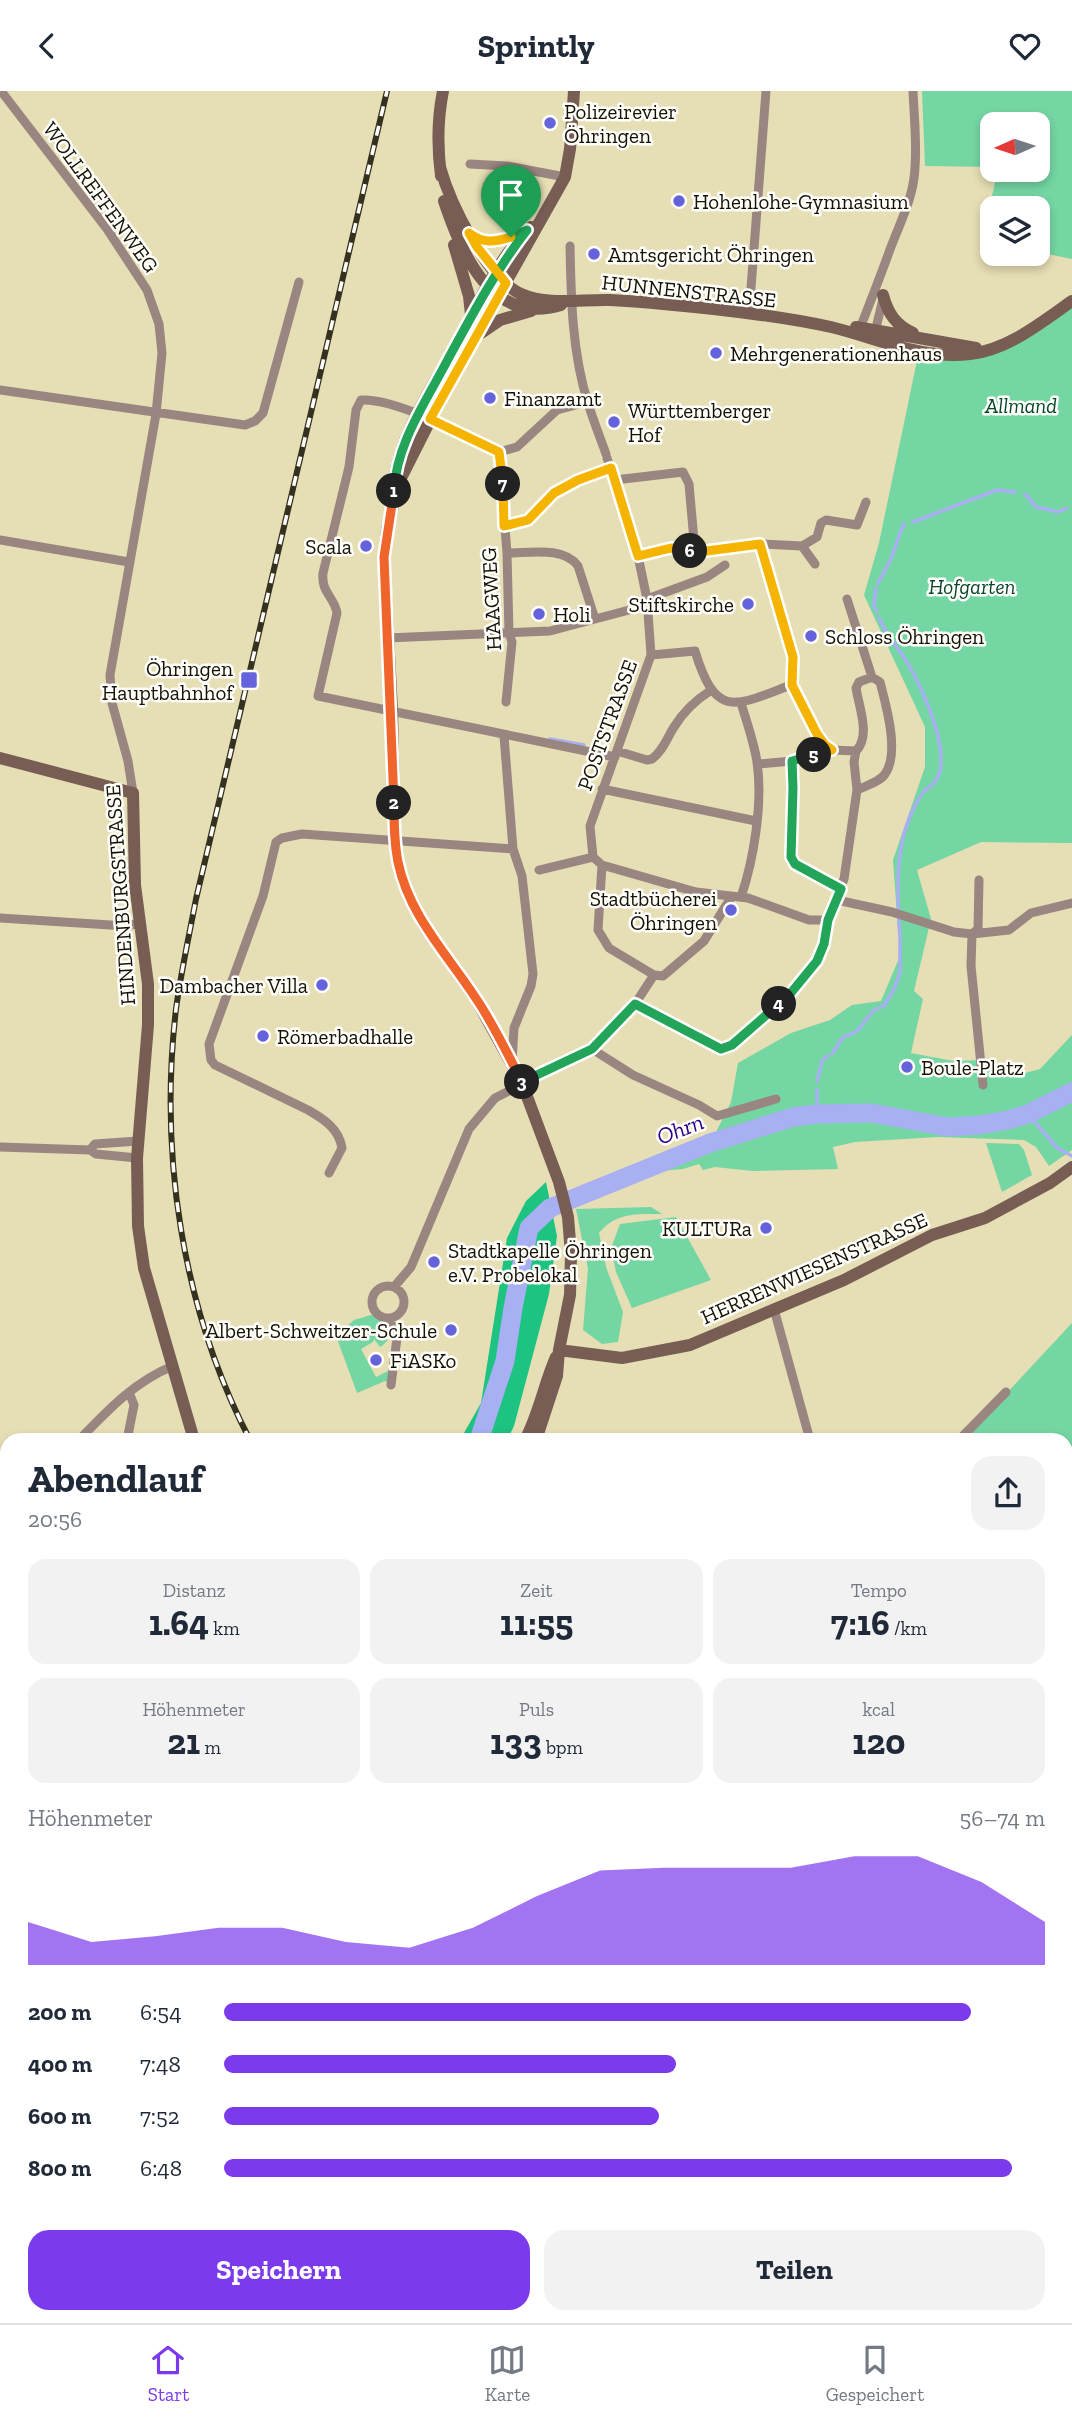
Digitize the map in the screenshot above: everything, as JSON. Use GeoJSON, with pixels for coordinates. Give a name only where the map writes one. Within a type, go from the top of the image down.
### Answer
{"type":"FeatureCollection","features":[{"type":"Feature","properties":{"kind":"main road"},"geometry":{"type":"LineString","coordinates":[[443,91],[436,146],[446,191],[469,233],[506,283]]}},
{"type":"Feature","properties":{"kind":"main road"},"geometry":{"type":"LineString","coordinates":[[424,417],[475,337],[565,177],[574,91]]}},
{"type":"Feature","properties":{"kind":"main road"},"geometry":{"type":"LineString","coordinates":[[440,167],[450,232],[469,296],[471,316]]}},
{"type":"Feature","properties":{"kind":"main road"},"geometry":{"type":"LineString","coordinates":[[443,197],[460,244],[488,287],[498,297],[520,307],[541,310]]}},
{"type":"Feature","properties":{"kind":"main road"},"geometry":{"type":"LineString","coordinates":[[538,1433],[557,1375],[570,1294],[568,1217],[559,1182],[522,1083],[475,997],[424,924],[407,891],[398,863],[384,557],[393,502],[424,417],[471,316],[496,272],[527,230],[540,220]]}},
{"type":"Feature","properties":{"kind":"main road"},"geometry":{"type":"LineString","coordinates":[[469,233],[488,242],[499,241],[527,230]]}},
{"type":"Feature","properties":{"kind":"main road","name":"HUNNENSTRASSE"},"geometry":{"type":"LineString","coordinates":[[506,283],[521,294],[544,300],[645,302],[749,314],[859,331],[909,349],[943,355],[972,354],[994,348],[1019,336],[1072,301]]}},
{"type":"Feature","properties":{"kind":"main road"},"geometry":{"type":"LineString","coordinates":[[883,295],[887,309],[901,328],[936,342]]}},
{"type":"Feature","properties":{"kind":"main road"},"geometry":{"type":"LineString","coordinates":[[475,337],[500,320],[515,314],[559,306],[571,301]]}},
{"type":"Feature","properties":{"kind":"main road","name":"HUNNENSTRASSE"},"geometry":{"type":"LineString","coordinates":[[874,335],[994,348]]}},
{"type":"Feature","properties":{"kind":"main road"},"geometry":{"type":"LineString","coordinates":[[0,758],[133,793]]}},
{"type":"Feature","properties":{"kind":"main road","name":"HINDENBURGSTRASSE"},"geometry":{"type":"LineString","coordinates":[[133,793],[135,885],[148,984],[148,1025],[137,1158],[138,1226],[144,1268],[192,1433]]}},
{"type":"Feature","properties":{"kind":"main road","name":"HERRENWIESENSTRASSE"},"geometry":{"type":"LineString","coordinates":[[559,1350],[622,1358],[690,1345],[844,1280],[932,1235],[995,1214],[1072,1169]]}},
{"type":"Feature","properties":{"kind":"main road"},"geometry":{"type":"LineString","coordinates":[[557,1375],[565,1364],[578,1354],[568,1342],[564,1328]]}},
{"type":"Feature","properties":{"kind":"main road"},"geometry":{"type":"LineString","coordinates":[[528,1433],[546,1379],[559,1350]]}},
{"type":"Feature","properties":{"kind":"main road","name":"HINDENBURGSTRASSE"},"geometry":{"type":"LineString","coordinates":[[174,1370],[185,1433]]}},
{"type":"Feature","properties":{"kind":"street","name":"WOLLREFFENWEG"},"geometry":{"type":"LineString","coordinates":[[1,91],[107,229],[147,290],[159,324],[162,353],[156,414]]}},
{"type":"Feature","properties":{"kind":"street"},"geometry":{"type":"LineString","coordinates":[[749,314],[766,91]]}},
{"type":"Feature","properties":{"kind":"street"},"geometry":{"type":"LineString","coordinates":[[859,331],[906,213],[915,168],[913,91]]}},
{"type":"Feature","properties":{"kind":"street"},"geometry":{"type":"LineString","coordinates":[[470,164],[507,166],[565,177]]}},
{"type":"Feature","properties":{"kind":"street","name":"POSTSTRASSE"},"geometry":{"type":"LineString","coordinates":[[570,246],[571,301],[587,402],[638,556],[647,602],[651,655],[590,826],[593,857]]}},
{"type":"Feature","properties":{"kind":"street"},"geometry":{"type":"LineString","coordinates":[[874,335],[883,295],[882,276]]}},
{"type":"Feature","properties":{"kind":"street"},"geometry":{"type":"LineString","coordinates":[[0,390],[245,425],[263,413],[299,282]]}},
{"type":"Feature","properties":{"kind":"street"},"geometry":{"type":"LineString","coordinates":[[587,402],[557,410],[517,447],[499,452],[424,417],[372,399],[362,400],[356,410],[349,467],[323,573],[322,584],[335,604],[337,613],[318,696],[504,736],[647,760],[657,756],[684,711],[710,691]]}},
{"type":"Feature","properties":{"kind":"street","name":"HINDENBURGSTRASSE"},"geometry":{"type":"LineString","coordinates":[[133,793],[128,761],[109,689],[114,644],[156,414]]}},
{"type":"Feature","properties":{"kind":"street","name":"HAAGWEG"},"geometry":{"type":"LineString","coordinates":[[499,452],[507,553],[509,633],[512,642],[506,702]]}},
{"type":"Feature","properties":{"kind":"street"},"geometry":{"type":"LineString","coordinates":[[504,526],[528,520],[554,493],[578,480],[611,468]]}},
{"type":"Feature","properties":{"kind":"street"},"geometry":{"type":"LineString","coordinates":[[615,480],[682,472],[689,484],[695,552]]}},
{"type":"Feature","properties":{"kind":"street"},"geometry":{"type":"LineString","coordinates":[[638,556],[671,548],[695,552],[760,544],[802,546],[817,537],[821,523],[826,520],[857,525],[866,502]]}},
{"type":"Feature","properties":{"kind":"street"},"geometry":{"type":"LineString","coordinates":[[0,540],[129,562]]}},
{"type":"Feature","properties":{"kind":"street"},"geometry":{"type":"LineString","coordinates":[[760,544],[793,657],[792,685],[817,734],[832,750]]}},
{"type":"Feature","properties":{"kind":"street"},"geometry":{"type":"LineString","coordinates":[[802,546],[816,564]]}},
{"type":"Feature","properties":{"kind":"street"},"geometry":{"type":"LineString","coordinates":[[507,553],[551,553],[566,555],[574,560],[595,619]]}},
{"type":"Feature","properties":{"kind":"street"},"geometry":{"type":"LineString","coordinates":[[387,638],[550,631],[647,602],[707,577],[724,565]]}},
{"type":"Feature","properties":{"kind":"street"},"geometry":{"type":"LineString","coordinates":[[847,599],[872,677],[880,682],[887,709],[891,759],[886,774],[881,779],[857,790]]}},
{"type":"Feature","properties":{"kind":"street"},"geometry":{"type":"LineString","coordinates":[[651,655],[695,651],[710,691],[724,700],[741,703],[792,685]]}},
{"type":"Feature","properties":{"kind":"street"},"geometry":{"type":"LineString","coordinates":[[635,1004],[721,1049],[732,1045],[790,994],[817,961],[824,944],[828,920],[841,889],[852,833],[857,790],[854,762],[856,751],[863,740],[856,688],[859,682],[872,677]]}},
{"type":"Feature","properties":{"kind":"street"},"geometry":{"type":"LineString","coordinates":[[602,865],[598,930],[609,947],[654,975],[663,976],[704,941],[747,877],[756,821],[758,764],[741,703]]}},
{"type":"Feature","properties":{"kind":"street"},"geometry":{"type":"LineString","coordinates":[[504,736],[513,849],[522,876],[533,974],[514,1028],[512,1063]]}},
{"type":"Feature","properties":{"kind":"street"},"geometry":{"type":"LineString","coordinates":[[758,764],[792,761],[832,750],[856,751]]}},
{"type":"Feature","properties":{"kind":"street"},"geometry":{"type":"LineString","coordinates":[[792,761],[791,857],[795,864],[841,889]]}},
{"type":"Feature","properties":{"kind":"street"},"geometry":{"type":"LineString","coordinates":[[603,789],[756,821]]}},
{"type":"Feature","properties":{"kind":"street"},"geometry":{"type":"LineString","coordinates":[[329,1173],[342,1147],[340,1134],[308,1110],[215,1065],[211,1060],[209,1044],[263,896],[276,842],[302,834],[513,849]]}},
{"type":"Feature","properties":{"kind":"street"},"geometry":{"type":"LineString","coordinates":[[539,870],[593,857],[602,865],[696,892],[736,897],[809,920],[828,920]]}},
{"type":"Feature","properties":{"kind":"street"},"geometry":{"type":"LineString","coordinates":[[979,880],[978,929],[972,934],[971,967],[982,1085]]}},
{"type":"Feature","properties":{"kind":"street"},"geometry":{"type":"LineString","coordinates":[[837,899],[954,932],[972,934],[1009,930],[1031,913],[1072,903]]}},
{"type":"Feature","properties":{"kind":"street"},"geometry":{"type":"LineString","coordinates":[[0,918],[126,926],[140,923]]}},
{"type":"Feature","properties":{"kind":"street"},"geometry":{"type":"LineString","coordinates":[[394,1287],[411,1267],[469,1129],[495,1098],[592,1049],[635,1004],[654,975]]}},
{"type":"Feature","properties":{"kind":"street"},"geometry":{"type":"LineString","coordinates":[[592,1049],[633,1075],[699,1105],[717,1117],[776,1099]]}},
{"type":"Feature","properties":{"kind":"street"},"geometry":{"type":"LineString","coordinates":[[90,1150],[95,1144],[138,1141]]}},
{"type":"Feature","properties":{"kind":"street"},"geometry":{"type":"LineString","coordinates":[[0,1147],[90,1150],[96,1154],[137,1158]]}},
{"type":"Feature","properties":{"kind":"street"},"geometry":{"type":"LineString","coordinates":[[381,1287],[394,1287],[402,1296],[403,1306],[400,1313],[389,1318],[383,1317],[373,1308],[374,1293],[381,1287]]}},
{"type":"Feature","properties":{"kind":"street"},"geometry":{"type":"LineString","coordinates":[[774,1309],[808,1433]]}},
{"type":"Feature","properties":{"kind":"street"},"geometry":{"type":"LineString","coordinates":[[389,1318],[397,1338],[391,1385]]}},
{"type":"Feature","properties":{"kind":"street"},"geometry":{"type":"LineString","coordinates":[[86,1433],[129,1392],[159,1371],[174,1370]]}},
{"type":"Feature","properties":{"kind":"street"},"geometry":{"type":"LineString","coordinates":[[129,1392],[134,1405],[129,1433]]}},
{"type":"Feature","properties":{"kind":"street"},"geometry":{"type":"LineString","coordinates":[[965,1433],[1006,1392]]}},
{"type":"Feature","properties":{"kind":"green space"},"geometry":{"type":"Polygon","coordinates":[[[922,91],[1072,91],[1072,259],[1050,254],[1050,196],[992,196],[995,182],[1050,182],[1050,112],[980,112],[980,167],[925,166],[922,91]]]}},
{"type":"Feature","properties":{"kind":"green space","name":"Hofgarten"},"geometry":{"type":"Polygon","coordinates":[[[1072,304],[1072,843],[981,842],[917,870],[931,919],[914,991],[923,999],[911,1053],[953,1061],[984,1060],[1021,1074],[1040,1069],[1072,1035],[1072,1150],[1049,1166],[1036,1147],[1024,1140],[937,1137],[855,1142],[833,1147],[838,1169],[753,1171],[715,1167],[703,1170],[699,1164],[660,1171],[658,1160],[714,1136],[731,1102],[738,1063],[791,1033],[830,1020],[852,1005],[881,1001],[900,956],[893,860],[925,767],[925,727],[864,595],[879,543],[919,351],[972,354],[1072,304]]]}},
{"type":"Feature","properties":{"kind":"green space"},"geometry":{"type":"Polygon","coordinates":[[[986,1143],[1019,1144],[1024,1150],[1032,1175],[1002,1192],[986,1143]]]}},
{"type":"Feature","properties":{"kind":"green space"},"geometry":{"type":"Polygon","coordinates":[[[546,1182],[557,1236],[549,1294],[514,1426],[510,1433],[464,1433],[481,1403],[507,1238],[526,1201],[546,1182]]]}},
{"type":"Feature","properties":{"kind":"green space"},"geometry":{"type":"Polygon","coordinates":[[[651,1207],[662,1214],[636,1214],[620,1218],[612,1221],[599,1233],[606,1267],[623,1312],[618,1342],[602,1344],[583,1330],[588,1269],[576,1209],[651,1207]]]}},
{"type":"Feature","properties":{"kind":"green space"},"geometry":{"type":"Polygon","coordinates":[[[676,1217],[711,1280],[632,1308],[616,1272],[611,1248],[620,1224],[676,1217]]]}},
{"type":"Feature","properties":{"kind":"green space"},"geometry":{"type":"Polygon","coordinates":[[[378,1313],[389,1318],[389,1338],[380,1347],[374,1339],[361,1349],[376,1377],[388,1371],[391,1385],[385,1381],[357,1393],[336,1336],[354,1320],[378,1313]]]}},
{"type":"Feature","properties":{"kind":"green space"},"geometry":{"type":"Polygon","coordinates":[[[1072,1323],[1072,1433],[970,1433],[1072,1323]]]}},
{"type":"Feature","properties":{"kind":"waterway"},"geometry":{"type":"LineString","coordinates":[[913,522],[997,490],[1015,492]]}},
{"type":"Feature","properties":{"kind":"waterway"},"geometry":{"type":"LineString","coordinates":[[1025,494],[1036,507],[1058,512],[1067,508]]}},
{"type":"Feature","properties":{"kind":"waterway"},"geometry":{"type":"LineString","coordinates":[[878,583],[905,524]]}},
{"type":"Feature","properties":{"kind":"waterway"},"geometry":{"type":"LineString","coordinates":[[876,588],[874,605],[877,612]]}},
{"type":"Feature","properties":{"kind":"waterway"},"geometry":{"type":"LineString","coordinates":[[879,618],[919,685],[938,735],[941,767],[936,781],[922,794]]}},
{"type":"Feature","properties":{"kind":"waterway"},"geometry":{"type":"LineString","coordinates":[[550,739],[584,745]]}},
{"type":"Feature","properties":{"kind":"waterway"},"geometry":{"type":"LineString","coordinates":[[900,938],[898,884],[901,848],[911,813],[920,797]]}},
{"type":"Feature","properties":{"kind":"waterway"},"geometry":{"type":"LineString","coordinates":[[833,1053],[842,1038],[857,1031],[874,1010],[884,1006],[900,972],[900,941]]}},
{"type":"Feature","properties":{"kind":"waterway"},"geometry":{"type":"LineString","coordinates":[[817,1081],[822,1061],[829,1055]]}},
{"type":"Feature","properties":{"kind":"waterway"},"geometry":{"type":"LineString","coordinates":[[817,1089],[817,1114]]}},
{"type":"Feature","properties":{"kind":"waterway","name":"Ohrn"},"geometry":{"type":"LineString","coordinates":[[481,1433],[505,1361],[529,1228],[550,1208],[710,1143],[793,1117],[871,1113],[948,1127],[980,1125],[1028,1114],[1072,1092]]}},
{"type":"Feature","properties":{"kind":"waterway"},"geometry":{"type":"LineString","coordinates":[[1028,1114],[1057,1148],[1072,1156]]}},
{"type":"Feature","properties":{"kind":"railway"},"geometry":{"type":"LineString","coordinates":[[247,1433],[207,1338],[192,1285],[181,1230],[171,1120],[176,1009],[196,899],[387,91]]}},
{"type":"Feature","properties":{"kind":"place","name":"Polizeirevier Öhringen"},"geometry":{"type":"Point","coordinates":[550,123]}},
{"type":"Feature","properties":{"kind":"place","name":"Hohenlohe-Gymnasium"},"geometry":{"type":"Point","coordinates":[679,201]}},
{"type":"Feature","properties":{"kind":"place","name":"Amtsgericht Öhringen"},"geometry":{"type":"Point","coordinates":[594,254]}},
{"type":"Feature","properties":{"kind":"place","name":"Mehrgenerationenhaus"},"geometry":{"type":"Point","coordinates":[716,353]}},
{"type":"Feature","properties":{"kind":"place","name":"Finanzamt"},"geometry":{"type":"Point","coordinates":[490,398]}},
{"type":"Feature","properties":{"kind":"place","name":"Württemberger Hof"},"geometry":{"type":"Point","coordinates":[614,422]}},
{"type":"Feature","properties":{"kind":"place","name":"Scala"},"geometry":{"type":"Point","coordinates":[366,546]}},
{"type":"Feature","properties":{"kind":"place","name":"Stiftskirche"},"geometry":{"type":"Point","coordinates":[748,604]}},
{"type":"Feature","properties":{"kind":"place","name":"Holi"},"geometry":{"type":"Point","coordinates":[539,614]}},
{"type":"Feature","properties":{"kind":"place","name":"Schloss Öhringen"},"geometry":{"type":"Point","coordinates":[811,636]}},
{"type":"Feature","properties":{"kind":"place","name":"Öhringen Hauptbahnhof"},"geometry":{"type":"Point","coordinates":[249,680]}},
{"type":"Feature","properties":{"kind":"place","name":"Stadtbücherei Öhringen"},"geometry":{"type":"Point","coordinates":[731,910]}},
{"type":"Feature","properties":{"kind":"place","name":"Dambacher Villa"},"geometry":{"type":"Point","coordinates":[322,985]}},
{"type":"Feature","properties":{"kind":"place","name":"Römerbadhalle"},"geometry":{"type":"Point","coordinates":[263,1036]}},
{"type":"Feature","properties":{"kind":"place","name":"Boule-Platz"},"geometry":{"type":"Point","coordinates":[907,1067]}},
{"type":"Feature","properties":{"kind":"place","name":"KULTURa"},"geometry":{"type":"Point","coordinates":[766,1228]}},
{"type":"Feature","properties":{"kind":"place","name":"Stadtkapelle Öhringen e.V. Probelokal"},"geometry":{"type":"Point","coordinates":[434,1262]}},
{"type":"Feature","properties":{"kind":"place","name":"Albert-Schweitzer-Schule"},"geometry":{"type":"Point","coordinates":[451,1330]}},
{"type":"Feature","properties":{"kind":"place","name":"FiASKo"},"geometry":{"type":"Point","coordinates":[376,1360]}},
{"type":"Feature","properties":{"kind":"route"},"geometry":{"type":"LineString","coordinates":[[511,237],[488,242],[469,233],[477,247],[496,272],[506,283],[430,419],[499,452],[502,465],[504,526],[528,520],[554,493],[578,480],[611,468],[638,556],[671,548],[699,552],[760,544],[793,657],[792,685],[817,734],[832,750],[792,761],[791,857],[795,864],[841,889],[828,920],[824,944],[817,961],[790,994],[732,1045],[721,1049],[635,1004],[592,1049],[522,1083],[475,997],[430,935],[407,891],[398,863],[384,557],[393,502],[394,477],[406,440],[496,272],[527,230],[511,237]]}},
{"type":"Feature","properties":{"kind":"park label","name":"Allmand"},"geometry":{"type":"Point","coordinates":[1021,405]}}]}
